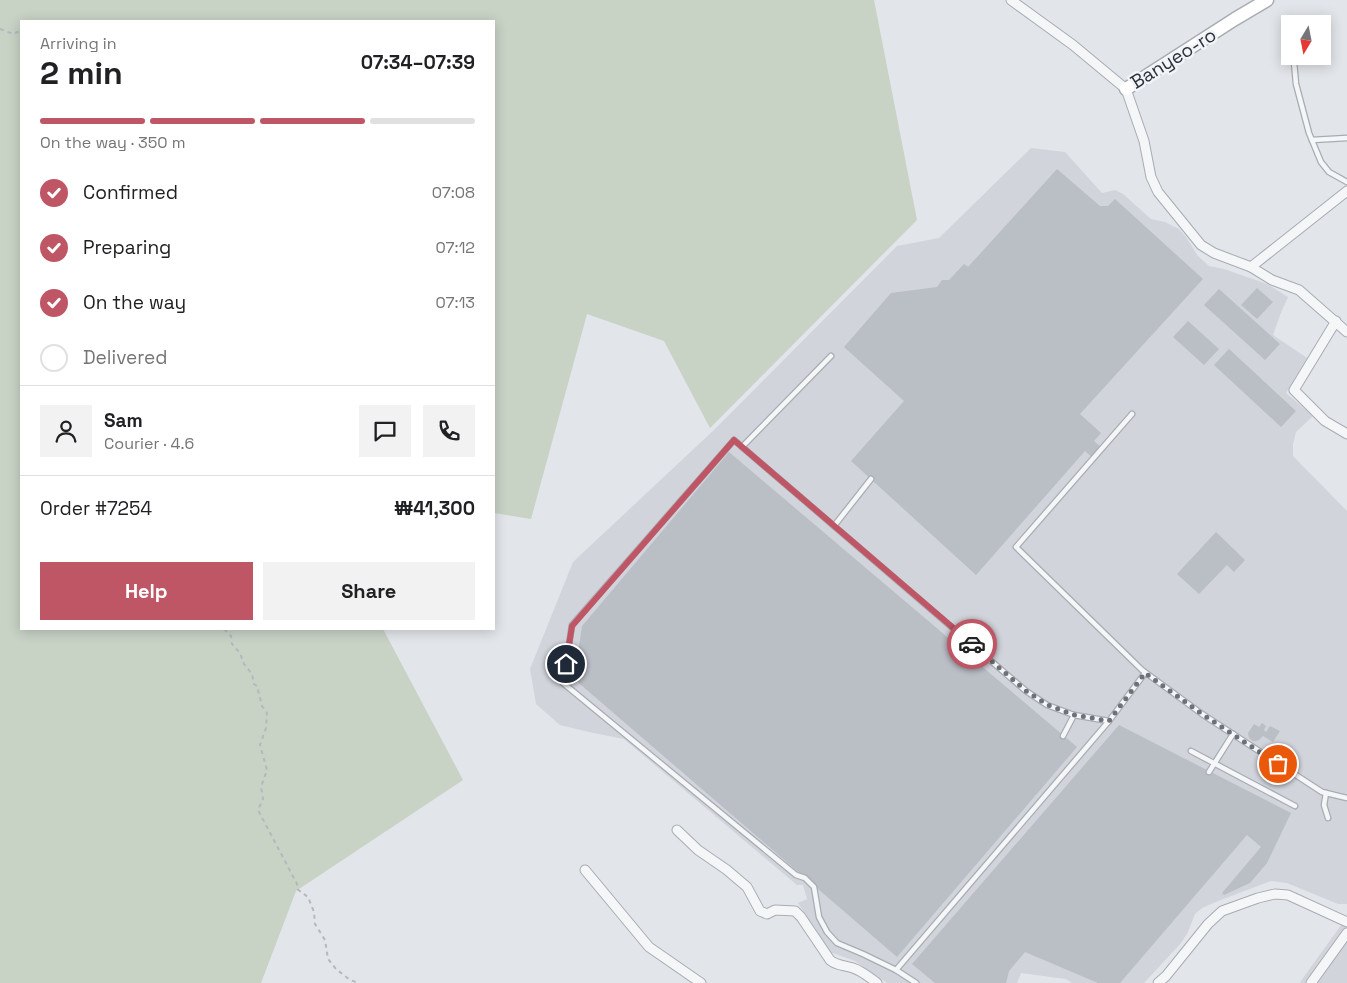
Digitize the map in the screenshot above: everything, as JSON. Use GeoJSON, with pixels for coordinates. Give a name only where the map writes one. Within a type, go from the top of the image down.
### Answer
{"type":"FeatureCollection","features":[{"type":"Feature","properties":{"kind":"street","name":"Banyeo-ro"},"geometry":{"type":"LineString","coordinates":[[1011,0],[1073,45],[1126,89],[1267,0]]}},
{"type":"Feature","properties":{"kind":"street"},"geometry":{"type":"LineString","coordinates":[[1126,89],[1144,141],[1151,177],[1158,192],[1201,245],[1214,253],[1252,267],[1272,280],[1299,290],[1347,332]]}},
{"type":"Feature","properties":{"kind":"street"},"geometry":{"type":"LineString","coordinates":[[1252,267],[1347,191]]}},
{"type":"Feature","properties":{"kind":"street"},"geometry":{"type":"LineString","coordinates":[[1336,321],[1294,390],[1325,421],[1347,434]]}},
{"type":"Feature","properties":{"kind":"street"},"geometry":{"type":"LineString","coordinates":[[677,830],[698,850],[727,870],[747,887],[760,911],[767,914],[775,910],[795,911],[830,960],[836,964],[861,971],[877,983]]}},
{"type":"Feature","properties":{"kind":"street"},"geometry":{"type":"LineString","coordinates":[[585,870],[649,947],[698,982]]}},
{"type":"Feature","properties":{"kind":"street"},"geometry":{"type":"LineString","coordinates":[[1158,983],[1166,976],[1208,924],[1222,911],[1258,898],[1275,894],[1288,895],[1347,922]]}},
{"type":"Feature","properties":{"kind":"street"},"geometry":{"type":"LineString","coordinates":[[1311,983],[1347,933]]}},
{"type":"Feature","properties":{"kind":"lane"},"geometry":{"type":"LineString","coordinates":[[1294,65],[1296,84],[1312,140],[1324,168],[1347,182]]}},
{"type":"Feature","properties":{"kind":"lane"},"geometry":{"type":"LineString","coordinates":[[1312,140],[1347,138]]}},
{"type":"Feature","properties":{"kind":"lane"},"geometry":{"type":"LineString","coordinates":[[742,447],[831,356]]}},
{"type":"Feature","properties":{"kind":"lane"},"geometry":{"type":"LineString","coordinates":[[1132,414],[1016,547],[1145,673],[1202,714],[1322,792],[1347,798]]}},
{"type":"Feature","properties":{"kind":"lane"},"geometry":{"type":"LineString","coordinates":[[916,983],[896,970],[837,943],[827,932],[819,917],[814,887],[805,878],[796,875],[563,683],[572,626],[734,440],[1026,691],[1048,705],[1074,715],[1109,721]]}},
{"type":"Feature","properties":{"kind":"lane"},"geometry":{"type":"LineString","coordinates":[[834,526],[870,479]]}},
{"type":"Feature","properties":{"kind":"lane"},"geometry":{"type":"LineString","coordinates":[[896,970],[1109,721],[1145,673]]}},
{"type":"Feature","properties":{"kind":"lane"},"geometry":{"type":"LineString","coordinates":[[1063,736],[1074,715]]}},
{"type":"Feature","properties":{"kind":"lane"},"geometry":{"type":"LineString","coordinates":[[1209,772],[1233,734]]}},
{"type":"Feature","properties":{"kind":"lane"},"geometry":{"type":"LineString","coordinates":[[1190,751],[1295,806]]}},
{"type":"Feature","properties":{"kind":"lane"},"geometry":{"type":"LineString","coordinates":[[1326,793],[1324,805],[1328,818]]}},
{"type":"Feature","properties":{"kind":"path"},"geometry":{"type":"LineString","coordinates":[[0,30],[13,34],[20,33]]}},
{"type":"Feature","properties":{"kind":"path"},"geometry":{"type":"LineString","coordinates":[[225,630],[231,636],[232,644],[240,653],[244,664],[252,674],[262,706],[267,713],[266,728],[260,745],[267,770],[261,787],[263,799],[258,810],[297,884],[297,889],[308,897],[314,912],[315,924],[325,940],[328,959],[336,969],[350,980],[359,983]]}},
{"type":"Feature","properties":{"kind":"shaded area"},"geometry":{"type":"Polygon","coordinates":[[[0,0],[874,0],[917,220],[710,428],[664,341],[587,314],[531,519],[495,513],[495,20],[20,20],[20,630],[384,630],[463,780],[296,891],[261,983],[0,983],[0,0]]]}},
{"type":"Feature","properties":{"kind":"shaded area"},"geometry":{"type":"Polygon","coordinates":[[[1031,148],[1065,152],[1102,193],[1115,190],[1123,194],[1151,219],[1165,222],[1179,229],[1198,256],[1209,266],[1224,269],[1267,284],[1288,297],[1273,335],[1307,358],[1286,393],[1313,416],[1296,432],[1293,456],[1347,511],[1347,904],[1338,904],[1287,883],[1271,881],[1218,901],[1202,908],[1195,914],[1181,943],[1144,983],[1072,983],[1066,979],[1021,973],[1017,983],[887,983],[855,961],[830,952],[798,903],[807,899],[803,885],[797,885],[624,739],[560,725],[536,704],[530,669],[573,562],[715,429],[897,246],[939,238],[1031,148]]]}},
{"type":"Feature","properties":{"kind":"shaded area"},"geometry":{"type":"Polygon","coordinates":[[[1347,917],[1347,983],[1300,983],[1303,978],[1347,917]]]}},
{"type":"Feature","properties":{"kind":"building"},"geometry":{"type":"Polygon","coordinates":[[[1057,169],[1100,206],[1108,206],[1115,199],[1203,279],[1080,414],[1101,433],[1094,441],[1104,450],[1095,460],[1085,451],[976,575],[851,461],[904,401],[844,347],[891,293],[937,287],[942,280],[949,280],[964,264],[968,267],[1057,169]]]}},
{"type":"Feature","properties":{"kind":"building"},"geometry":{"type":"Polygon","coordinates":[[[1257,288],[1273,302],[1257,319],[1241,305],[1257,288]]]}},
{"type":"Feature","properties":{"kind":"building"},"geometry":{"type":"Polygon","coordinates":[[[1219,289],[1280,344],[1265,360],[1204,305],[1219,289]]]}},
{"type":"Feature","properties":{"kind":"building"},"geometry":{"type":"Polygon","coordinates":[[[1188,321],[1219,349],[1204,365],[1173,337],[1188,321]]]}},
{"type":"Feature","properties":{"kind":"building"},"geometry":{"type":"Polygon","coordinates":[[[1229,349],[1296,411],[1281,427],[1214,365],[1229,349]]]}},
{"type":"Feature","properties":{"kind":"building"},"geometry":{"type":"Polygon","coordinates":[[[729,452],[1077,747],[897,957],[574,679],[582,626],[729,452]]]}},
{"type":"Feature","properties":{"kind":"building"},"geometry":{"type":"Polygon","coordinates":[[[1216,532],[1245,560],[1234,572],[1227,565],[1199,594],[1177,574],[1216,532]]]}},
{"type":"Feature","properties":{"kind":"building"},"geometry":{"type":"Polygon","coordinates":[[[1262,723],[1266,726],[1264,730],[1266,732],[1270,726],[1280,731],[1273,742],[1263,736],[1256,741],[1249,738],[1248,733],[1254,724],[1259,727],[1262,723]]]}},
{"type":"Feature","properties":{"kind":"building"},"geometry":{"type":"Polygon","coordinates":[[[1119,725],[1291,813],[1267,863],[1250,883],[1224,895],[1222,893],[1261,847],[1247,835],[1120,983],[1098,983],[1025,952],[1009,971],[1006,983],[935,983],[912,964],[1119,725]]]}},
{"type":"Feature","properties":{"kind":"way so far"},"geometry":{"type":"LineString","coordinates":[[972,644],[1026,691],[1048,705],[1074,715],[1091,718],[1109,721],[1145,673],[1202,714],[1278,764]]}},
{"type":"Feature","properties":{"kind":"route"},"geometry":{"type":"LineString","coordinates":[[566,664],[572,626],[734,440],[972,644]]}}]}
